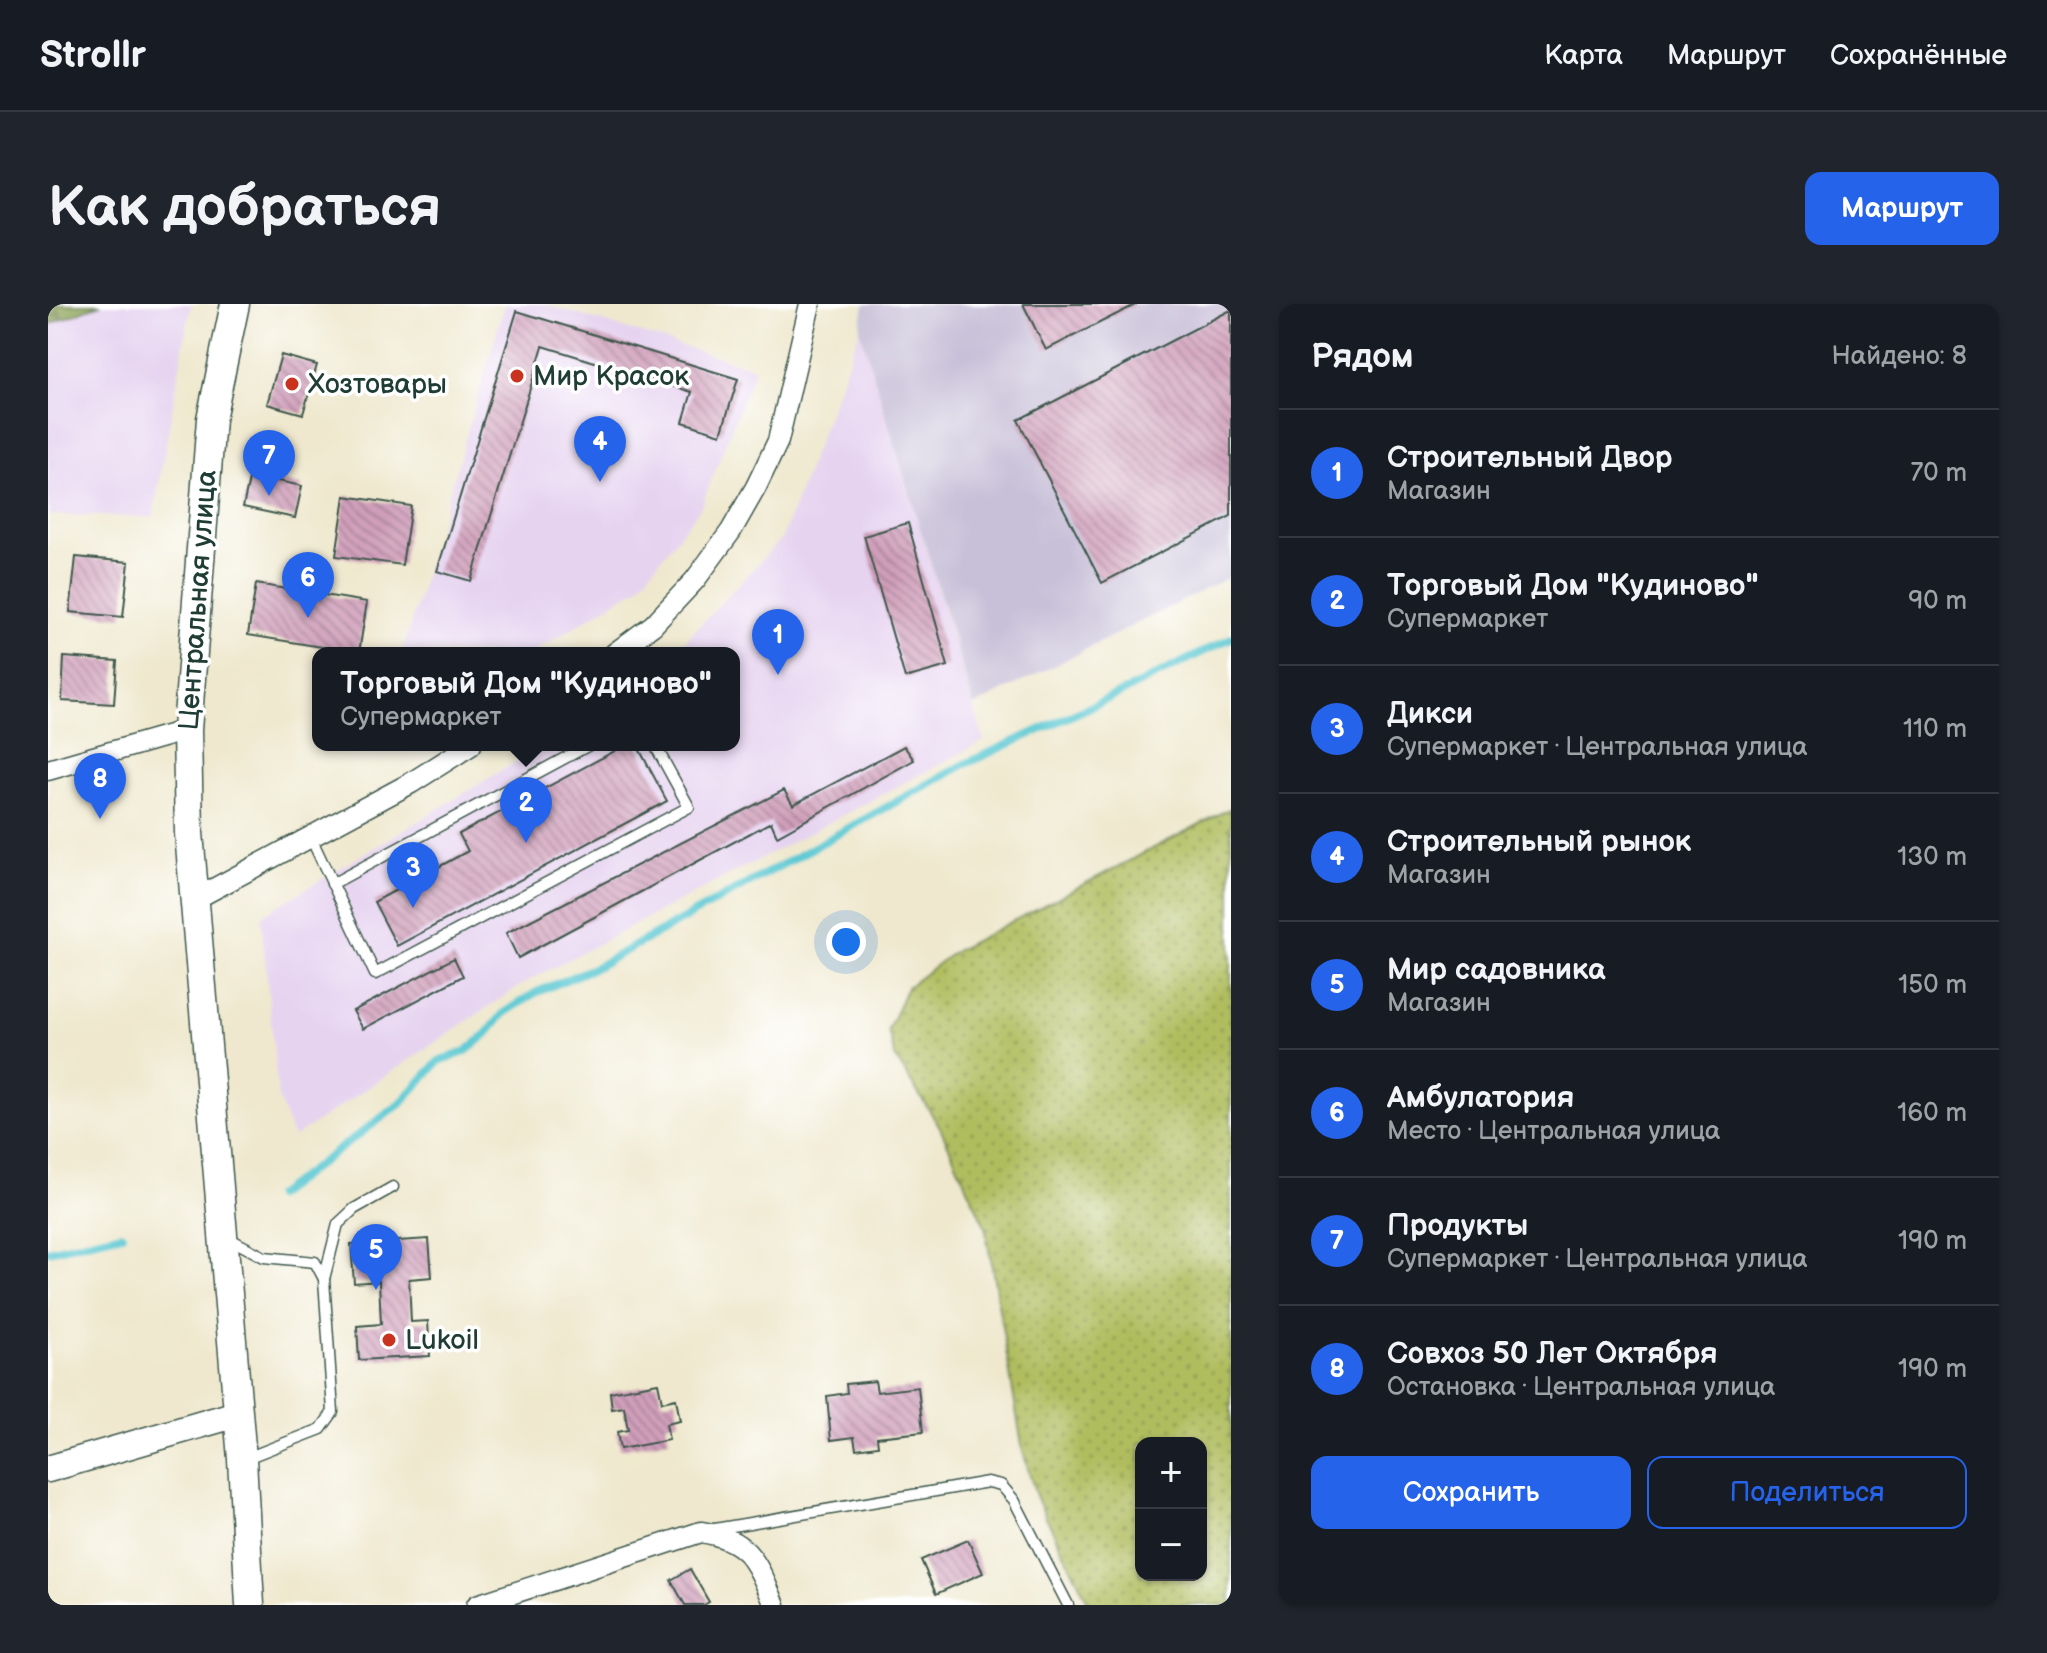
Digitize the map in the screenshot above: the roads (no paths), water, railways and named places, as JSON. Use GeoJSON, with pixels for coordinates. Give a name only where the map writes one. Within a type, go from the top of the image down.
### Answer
{"type":"FeatureCollection","features":[{"type":"Feature","properties":{"kind":"main road","name":"Центральная улица"},"geometry":{"type":"LineString","coordinates":[[235,304],[211,419],[187,730],[189,833],[242,1459],[250,1605]]}},
{"type":"Feature","properties":{"kind":"street"},"geometry":{"type":"LineString","coordinates":[[623,647],[653,625],[695,580],[731,531],[756,487],[778,441],[810,304]]}},
{"type":"Feature","properties":{"kind":"street"},"geometry":{"type":"LineString","coordinates":[[48,770],[187,730]]}},
{"type":"Feature","properties":{"kind":"street"},"geometry":{"type":"LineString","coordinates":[[195,899],[411,783],[462,751]]}},
{"type":"Feature","properties":{"kind":"street"},"geometry":{"type":"LineString","coordinates":[[48,1469],[237,1414]]}},
{"type":"Feature","properties":{"kind":"street"},"geometry":{"type":"LineString","coordinates":[[477,1605],[701,1532],[719,1534],[732,1540],[752,1557],[775,1605]]}},
{"type":"Feature","properties":{"kind":"lane"},"geometry":{"type":"LineString","coordinates":[[332,884],[578,751]]}},
{"type":"Feature","properties":{"kind":"lane"},"geometry":{"type":"LineString","coordinates":[[311,838],[375,974],[689,807],[658,751]]}},
{"type":"Feature","properties":{"kind":"lane"},"geometry":{"type":"LineString","coordinates":[[242,1459],[321,1429],[333,1412],[324,1279],[338,1224],[354,1209],[393,1187]]}},
{"type":"Feature","properties":{"kind":"lane"},"geometry":{"type":"LineString","coordinates":[[221,1234],[264,1257],[315,1262],[324,1279]]}},
{"type":"Feature","properties":{"kind":"lane"},"geometry":{"type":"LineString","coordinates":[[701,1532],[988,1482],[1001,1485],[1014,1500],[1068,1605]]}},
{"type":"Feature","properties":{"kind":"waterway"},"geometry":{"type":"LineString","coordinates":[[276,1196],[400,1104],[439,1061],[465,1052],[487,1034],[503,1014],[535,993],[598,966],[965,764],[1125,691],[1231,638]]}},
{"type":"Feature","properties":{"kind":"waterway"},"geometry":{"type":"LineString","coordinates":[[48,1251],[122,1234]]}},
{"type":"Feature","properties":{"kind":"place","name":"Мир Красок"},"geometry":{"type":"Point","coordinates":[517,376]}},
{"type":"Feature","properties":{"kind":"place","name":"Хозтовары"},"geometry":{"type":"Point","coordinates":[292,384]}},
{"type":"Feature","properties":{"kind":"place","name":"Строительный рынок"},"geometry":{"type":"Point","coordinates":[600,482]}},
{"type":"Feature","properties":{"kind":"place","name":"Продукты"},"geometry":{"type":"Point","coordinates":[269,496]}},
{"type":"Feature","properties":{"kind":"place","name":"Амбулатория"},"geometry":{"type":"Point","coordinates":[308,618]}},
{"type":"Feature","properties":{"kind":"place","name":"Строительный Двор"},"geometry":{"type":"Point","coordinates":[778,675]}},
{"type":"Feature","properties":{"kind":"place","name":"Совхоз 50 Лет Октября"},"geometry":{"type":"Point","coordinates":[100,819]}},
{"type":"Feature","properties":{"kind":"place","name":"Торговый Дом \"Кудиново\""},"geometry":{"type":"Point","coordinates":[526,843]}},
{"type":"Feature","properties":{"kind":"place","name":"Дикси"},"geometry":{"type":"Point","coordinates":[413,908]}},
{"type":"Feature","properties":{"kind":"place","name":"Мир садовника"},"geometry":{"type":"Point","coordinates":[376,1290]}},
{"type":"Feature","properties":{"kind":"place","name":"Lukoil"},"geometry":{"type":"Point","coordinates":[389,1340]}}]}
